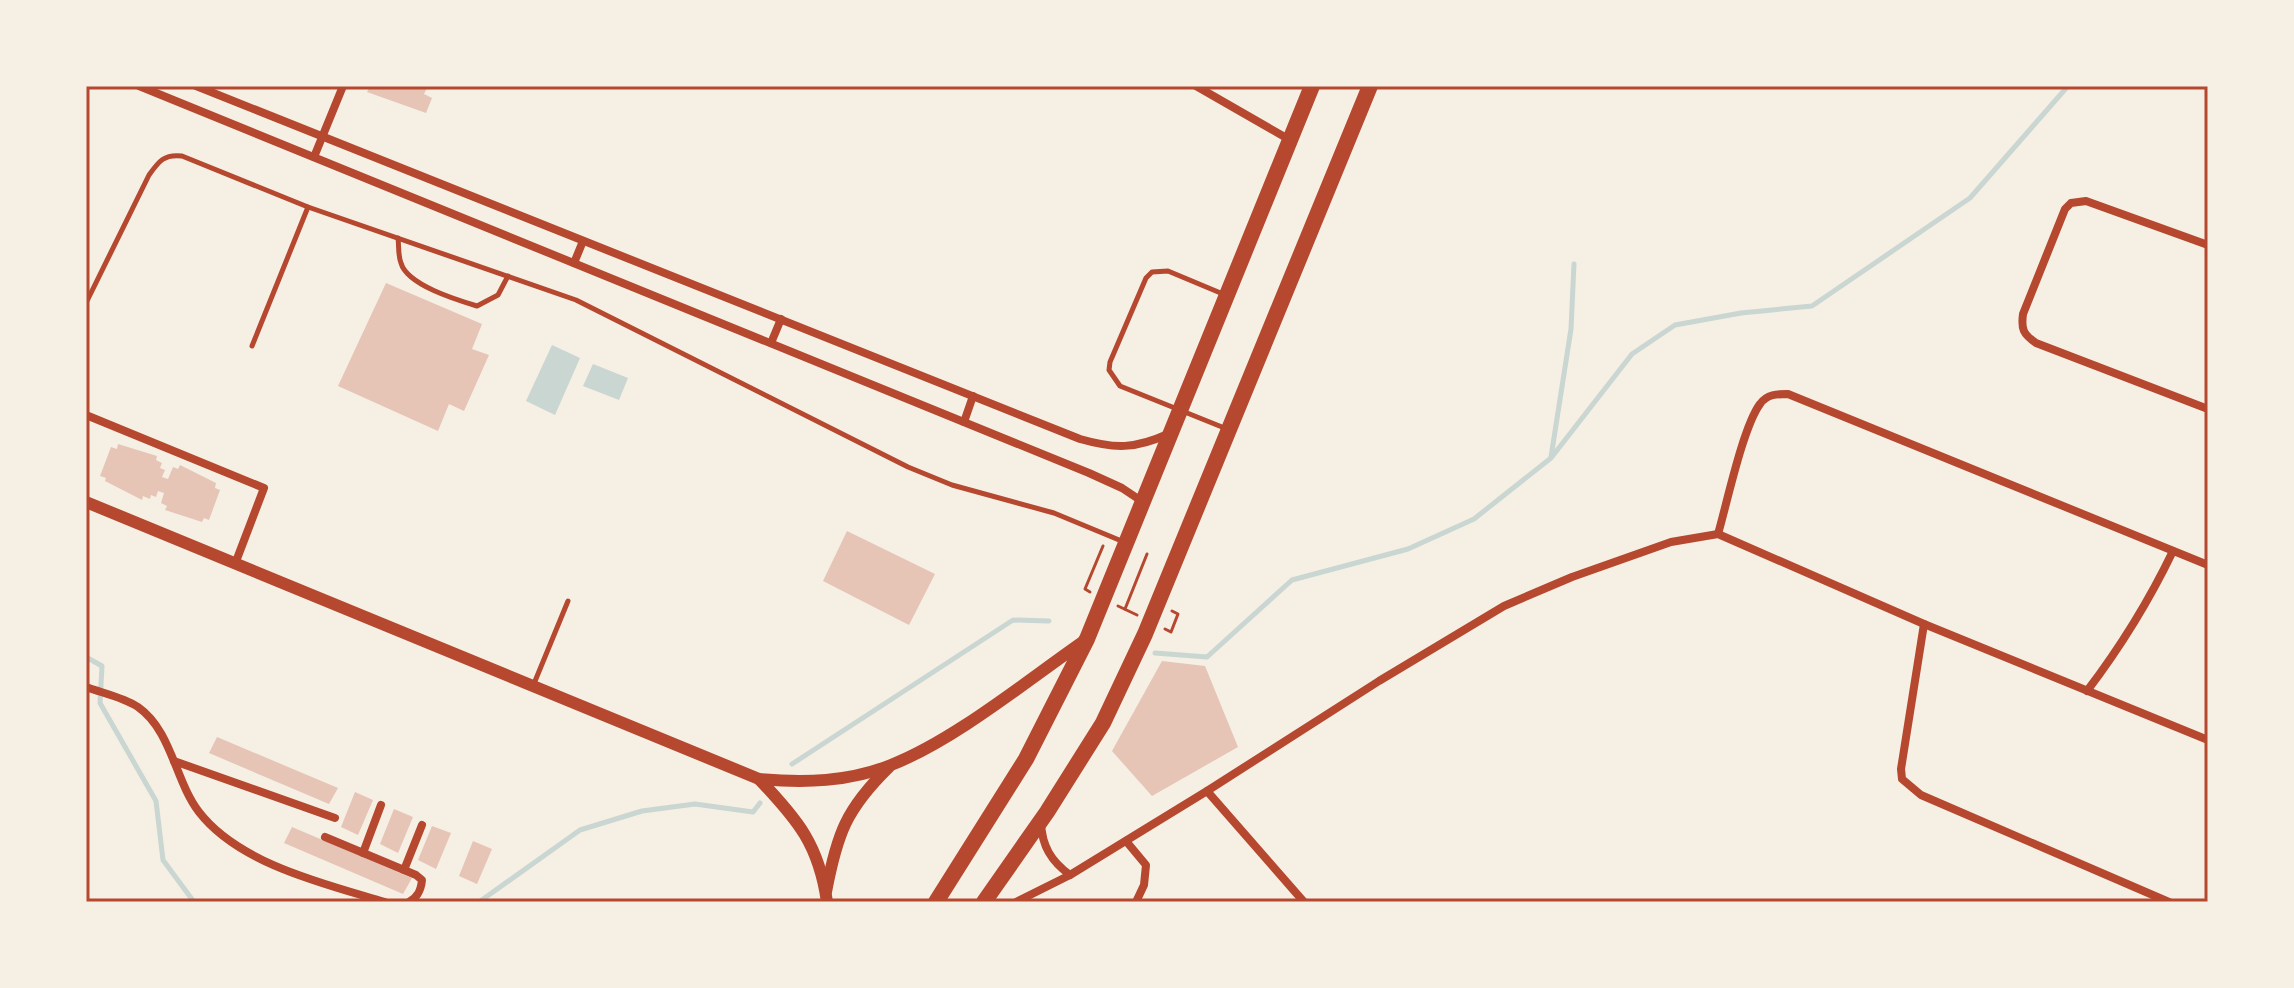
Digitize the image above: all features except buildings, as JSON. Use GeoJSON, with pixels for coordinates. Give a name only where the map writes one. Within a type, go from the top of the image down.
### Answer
{"type":"FeatureCollection","features":[{"type":"Feature","properties":{"kind":"highway"},"geometry":{"type":"LineString","coordinates":[[936,902],[1026,759],[1087,639],[1312,86]]}},
{"type":"Feature","properties":{"kind":"highway"},"geometry":{"type":"LineString","coordinates":[[984,902],[1041,821],[1103,723],[1121,685],[1145,634],[1370,86]]}},
{"type":"Feature","properties":{"kind":"street"},"geometry":{"type":"LineString","coordinates":[[139,86],[1089,473],[1143,502]]}},
{"type":"Feature","properties":{"kind":"street"},"geometry":{"type":"LineString","coordinates":[[196,86],[1101,445],[1124,447],[1146,444],[1172,432]]}},
{"type":"Feature","properties":{"kind":"street"},"geometry":{"type":"LineString","coordinates":[[314,157],[343,86]]}},
{"type":"Feature","properties":{"kind":"street"},"geometry":{"type":"LineString","coordinates":[[1196,86],[1290,141]]}},
{"type":"Feature","properties":{"kind":"street"},"geometry":{"type":"LineString","coordinates":[[2208,245],[2086,201],[2071,203],[2065,209],[2023,314],[2021,327],[2025,336],[2036,343],[2208,409]]}},
{"type":"Feature","properties":{"kind":"street"},"geometry":{"type":"LineString","coordinates":[[574,263],[583,241]]}},
{"type":"Feature","properties":{"kind":"street"},"geometry":{"type":"LineString","coordinates":[[771,343],[781,319]]}},
{"type":"Feature","properties":{"kind":"street"},"geometry":{"type":"LineString","coordinates":[[1718,534],[1750,424],[1761,402],[1771,394],[1788,394],[2208,565]]}},
{"type":"Feature","properties":{"kind":"street"},"geometry":{"type":"LineString","coordinates":[[964,422],[973,396]]}},
{"type":"Feature","properties":{"kind":"street"},"geometry":{"type":"LineString","coordinates":[[86,415],[264,488],[235,564]]}},
{"type":"Feature","properties":{"kind":"street"},"geometry":{"type":"LineString","coordinates":[[86,502],[759,779],[804,783],[842,778],[891,765],[935,743],[1087,639]]}},
{"type":"Feature","properties":{"kind":"street"},"geometry":{"type":"LineString","coordinates":[[1016,902],[1070,875],[1504,606],[1572,577],[1671,542],[1718,534],[1924,624],[2208,740]]}},
{"type":"Feature","properties":{"kind":"street"},"geometry":{"type":"LineString","coordinates":[[2087,691],[2124,643],[2147,605],[2173,551]]}},
{"type":"Feature","properties":{"kind":"street"},"geometry":{"type":"LineString","coordinates":[[1924,624],[1902,779],[1921,795],[2169,902]]}},
{"type":"Feature","properties":{"kind":"street"},"geometry":{"type":"LineString","coordinates":[[87,687],[137,707],[150,719],[174,761],[187,792],[200,813],[219,832],[246,851],[317,882],[385,902]]}},
{"type":"Feature","properties":{"kind":"street"},"geometry":{"type":"LineString","coordinates":[[174,761],[335,818]]}},
{"type":"Feature","properties":{"kind":"street"},"geometry":{"type":"LineString","coordinates":[[827,897],[839,835],[851,809],[891,765]]}},
{"type":"Feature","properties":{"kind":"street"},"geometry":{"type":"LineString","coordinates":[[759,779],[795,816],[815,852],[827,897]]}},
{"type":"Feature","properties":{"kind":"street"},"geometry":{"type":"LineString","coordinates":[[1207,791],[1304,902]]}},
{"type":"Feature","properties":{"kind":"street"},"geometry":{"type":"LineString","coordinates":[[363,853],[381,805]]}},
{"type":"Feature","properties":{"kind":"street"},"geometry":{"type":"LineString","coordinates":[[1041,821],[1044,847],[1070,875]]}},
{"type":"Feature","properties":{"kind":"street"},"geometry":{"type":"LineString","coordinates":[[404,870],[422,825]]}},
{"type":"Feature","properties":{"kind":"street"},"geometry":{"type":"LineString","coordinates":[[325,837],[422,880],[416,898],[409,902]]}},
{"type":"Feature","properties":{"kind":"street"},"geometry":{"type":"LineString","coordinates":[[1126,841],[1146,865],[1144,885],[1136,902]]}},
{"type":"Feature","properties":{"kind":"lane"},"geometry":{"type":"LineString","coordinates":[[86,303],[149,175],[160,160],[171,155],[182,156],[308,207],[576,300],[908,467],[952,485],[1054,513],[1125,543]]}},
{"type":"Feature","properties":{"kind":"lane"},"geometry":{"type":"LineString","coordinates":[[252,346],[308,207]]}},
{"type":"Feature","properties":{"kind":"lane"},"geometry":{"type":"LineString","coordinates":[[398,238],[401,265],[411,278],[450,298],[477,306],[498,295],[508,276]]}},
{"type":"Feature","properties":{"kind":"lane"},"geometry":{"type":"LineString","coordinates":[[1227,296],[1168,271],[1152,272],[1146,278],[1109,370],[1120,386],[1229,430]]}},
{"type":"Feature","properties":{"kind":"lane"},"geometry":{"type":"LineString","coordinates":[[533,686],[568,601]]}},
{"type":"Feature","properties":{"kind":"path"},"geometry":{"type":"LineString","coordinates":[[1098,596],[1085,589],[1107,535]]}},
{"type":"Feature","properties":{"kind":"path"},"geometry":{"type":"LineString","coordinates":[[1125,609],[1147,554]]}},
{"type":"Feature","properties":{"kind":"path"},"geometry":{"type":"LineString","coordinates":[[1112,603],[1148,620]]}},
{"type":"Feature","properties":{"kind":"path"},"geometry":{"type":"LineString","coordinates":[[1159,626],[1171,632],[1178,614]]}},
{"type":"Feature","properties":{"kind":"shaded area"},"geometry":{"type":"Polygon","coordinates":[[[552,345],[580,358],[555,415],[526,401],[552,345]]]}},
{"type":"Feature","properties":{"kind":"shaded area"},"geometry":{"type":"Polygon","coordinates":[[[593,364],[628,378],[619,400],[583,386],[593,364]]]}},
{"type":"Feature","properties":{"kind":"waterway"},"geometry":{"type":"LineString","coordinates":[[1155,653],[1207,657],[1292,580],[1408,549],[1474,519],[1551,458],[1632,354],[1675,325],[1741,313],[1812,306],[1970,198],[2068,86]]}},
{"type":"Feature","properties":{"kind":"waterway"},"geometry":{"type":"LineString","coordinates":[[1551,457],[1571,329],[1574,264]]}},
{"type":"Feature","properties":{"kind":"waterway"},"geometry":{"type":"LineString","coordinates":[[792,764],[1013,620],[1049,621]]}},
{"type":"Feature","properties":{"kind":"waterway"},"geometry":{"type":"LineString","coordinates":[[86,657],[102,666],[100,703],[156,801],[163,860],[194,902]]}},
{"type":"Feature","properties":{"kind":"waterway"},"geometry":{"type":"LineString","coordinates":[[479,902],[580,830],[642,811],[695,804],[753,812],[760,803]]}}]}
